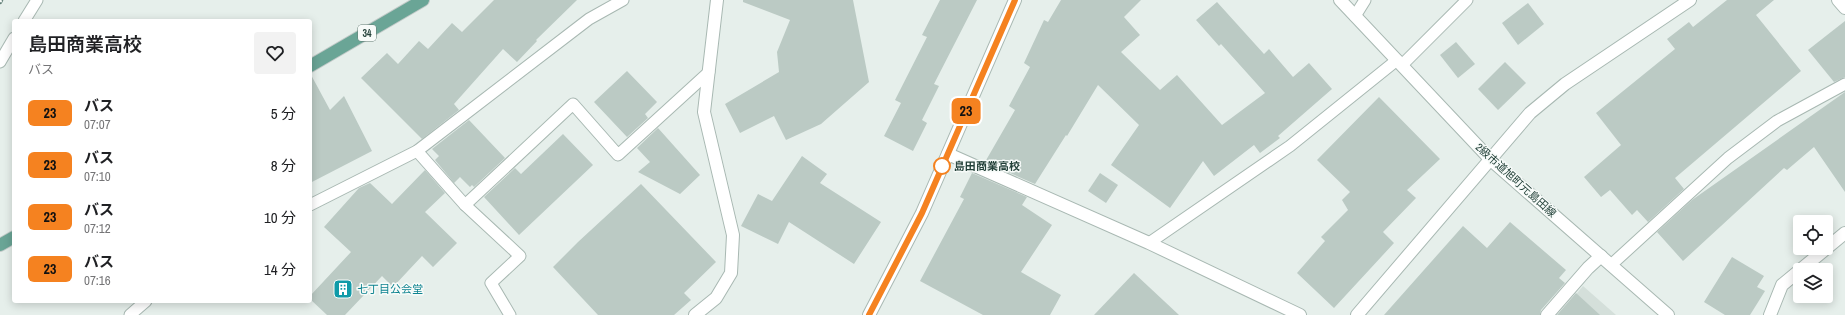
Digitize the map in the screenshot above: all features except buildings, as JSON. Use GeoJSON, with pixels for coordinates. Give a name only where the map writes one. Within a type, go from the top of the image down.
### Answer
{"type":"FeatureCollection","features":[{"type":"Feature","properties":{"kind":"main road","name":"34"},"geometry":{"type":"LineString","coordinates":[[312,65],[423,0]]}},
{"type":"Feature","properties":{"kind":"main road"},"geometry":{"type":"LineString","coordinates":[[0,245],[12,238]]}},
{"type":"Feature","properties":{"kind":"street"},"geometry":{"type":"LineString","coordinates":[[695,315],[716,298],[730,273],[733,235],[704,112],[717,0]]}},
{"type":"Feature","properties":{"kind":"street"},"geometry":{"type":"LineString","coordinates":[[869,315],[922,213],[1015,0]]}},
{"type":"Feature","properties":{"kind":"street","name":"2級市道旭町元島田線"},"geometry":{"type":"LineString","coordinates":[[1340,0],[1491,160],[1668,315]]}},
{"type":"Feature","properties":{"kind":"street"},"geometry":{"type":"LineString","coordinates":[[1357,315],[1491,160],[1530,112],[1565,84],[1690,0]]}},
{"type":"Feature","properties":{"kind":"street"},"geometry":{"type":"LineString","coordinates":[[1838,0],[1845,8]]}},
{"type":"Feature","properties":{"kind":"street"},"geometry":{"type":"LineString","coordinates":[[948,154],[1149,243],[1300,315]]}},
{"type":"Feature","properties":{"kind":"street"},"geometry":{"type":"LineString","coordinates":[[1770,315],[1782,285],[1845,233]]}},
{"type":"Feature","properties":{"kind":"street"},"geometry":{"type":"LineString","coordinates":[[1547,315],[1588,268],[1601,256]]}},
{"type":"Feature","properties":{"kind":"lane"},"geometry":{"type":"LineString","coordinates":[[25,19],[36,0]]}},
{"type":"Feature","properties":{"kind":"lane"},"geometry":{"type":"LineString","coordinates":[[312,204],[417,151],[589,19],[623,0]]}},
{"type":"Feature","properties":{"kind":"lane"},"geometry":{"type":"LineString","coordinates":[[1355,16],[1365,0]]}},
{"type":"Feature","properties":{"kind":"lane"},"geometry":{"type":"LineString","coordinates":[[1149,243],[1290,146],[1400,63],[1467,0]]}},
{"type":"Feature","properties":{"kind":"lane"},"geometry":{"type":"LineString","coordinates":[[0,62],[12,41]]}},
{"type":"Feature","properties":{"kind":"lane"},"geometry":{"type":"LineString","coordinates":[[465,205],[573,104],[618,156],[709,72]]}},
{"type":"Feature","properties":{"kind":"lane"},"geometry":{"type":"LineString","coordinates":[[1611,265],[1728,158],[1777,121],[1845,84]]}},
{"type":"Feature","properties":{"kind":"lane"},"geometry":{"type":"LineString","coordinates":[[417,151],[465,205],[520,256],[491,282],[510,315]]}},
{"type":"Feature","properties":{"kind":"lane"},"geometry":{"type":"LineString","coordinates":[[130,315],[144,303]]}},
{"type":"Feature","properties":{"kind":"shaded area"},"geometry":{"type":"Polygon","coordinates":[[[1583,286],[1616,315],[1559,315],[1583,286]]]}},
{"type":"Feature","properties":{"kind":"bus line","name":"23"},"geometry":{"type":"LineString","coordinates":[[869,315],[922,213],[1015,0]]}},
{"type":"Feature","properties":{"kind":"place","name":"島田商業高校"},"geometry":{"type":"Point","coordinates":[942,166]}},
{"type":"Feature","properties":{"kind":"place","name":"七丁目公会堂"},"geometry":{"type":"Point","coordinates":[343,289]}}]}
